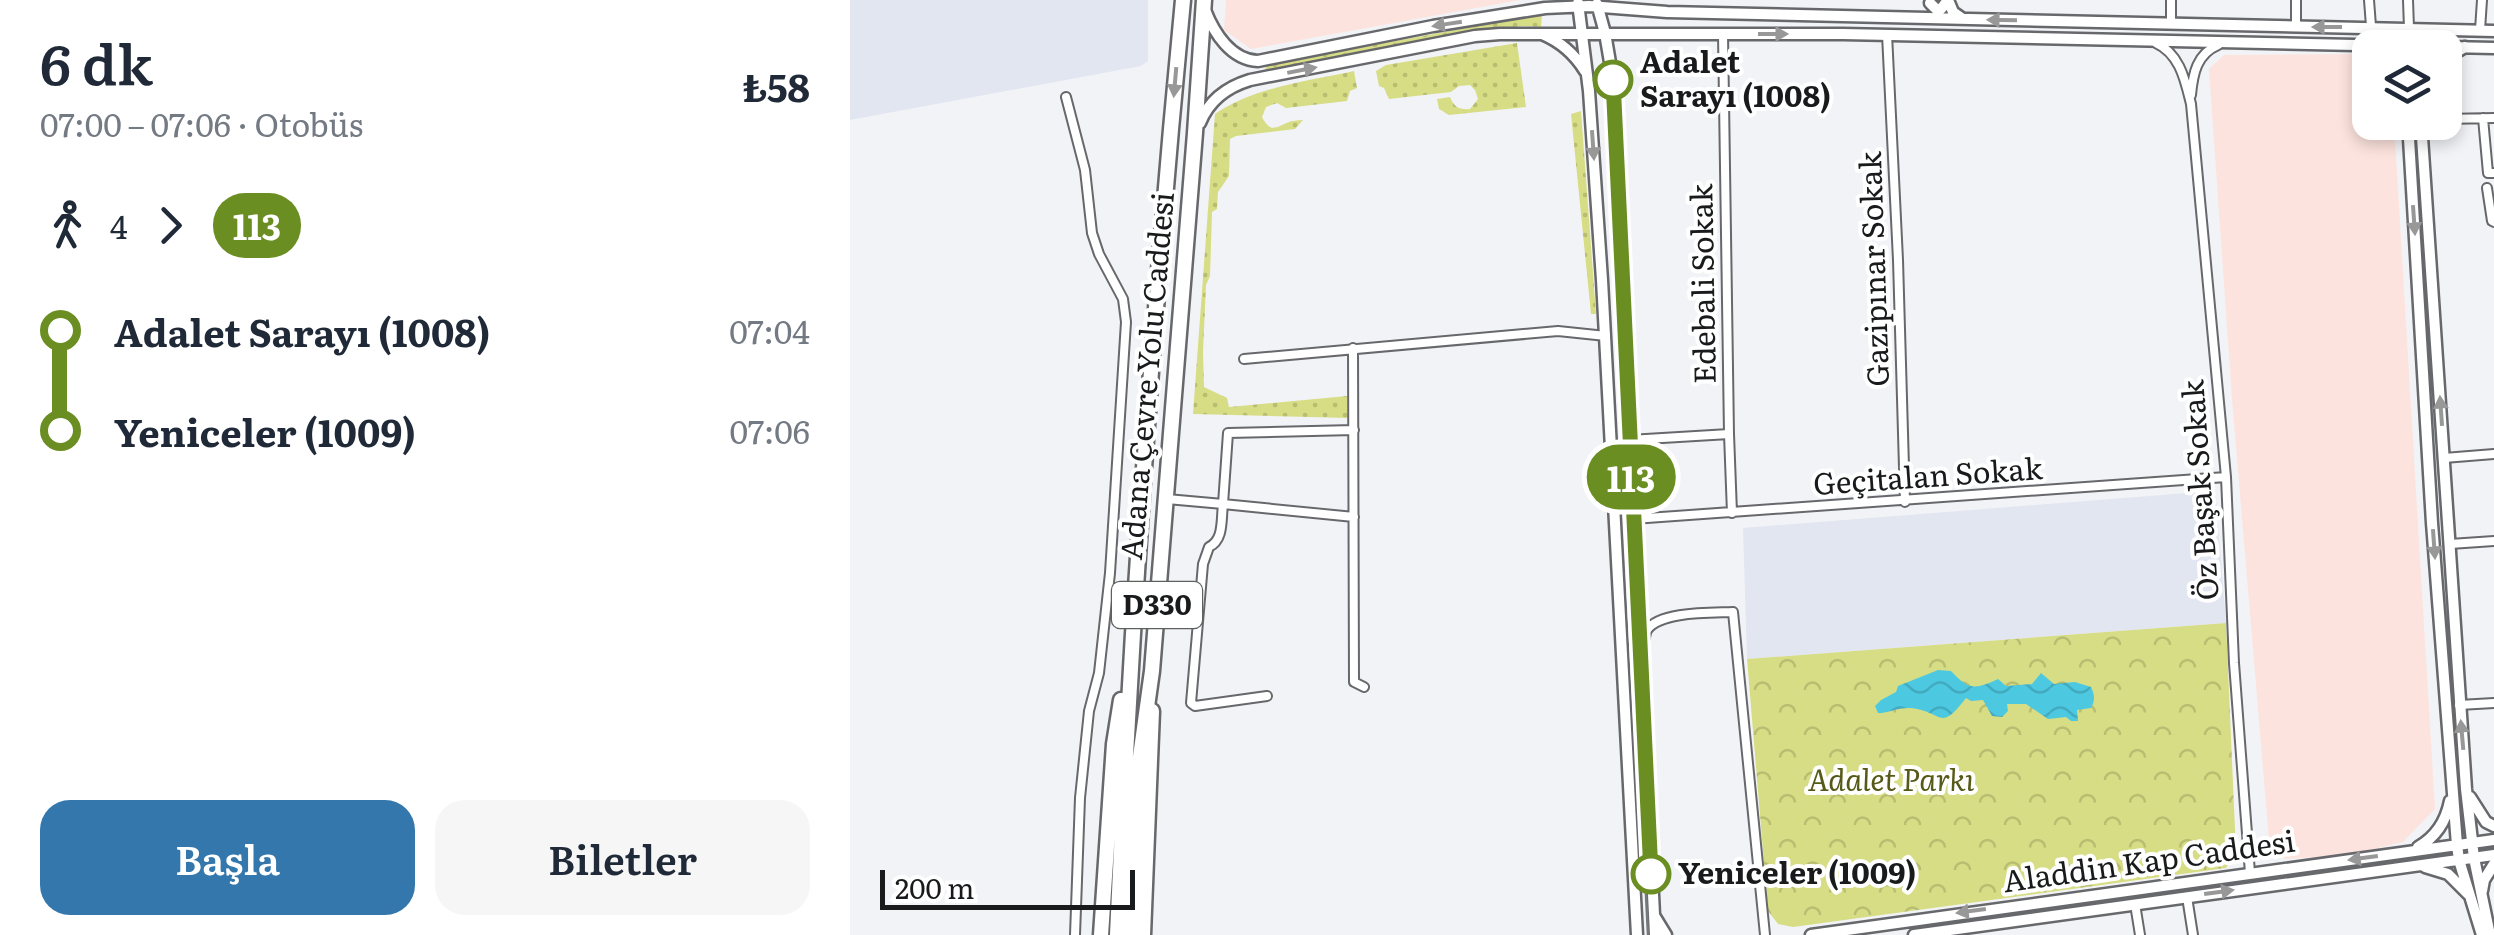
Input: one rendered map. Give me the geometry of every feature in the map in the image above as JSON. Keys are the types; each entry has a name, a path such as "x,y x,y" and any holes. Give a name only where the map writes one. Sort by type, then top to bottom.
{"highway":[{"name":"Adana Çevre Yolu Caddesi","path":"1117,935 1158,273 1183,0"},
{"name":"Adana Çevre Yolu Caddesi","path":"1129,935 1138,771 1152,671 1204,2"},
{"path":"1101,935 1116,733 1131,661"},
{"path":"1143,935 1152,762 1152,671"}],"street":[{"path":"1540,9 1555,0"},
{"path":"1948,0 1954,12 1964,19"},
{"path":"1930,1 1938,10 1948,0"},
{"path":"2171,0 2171,23"},
{"path":"2296,0 2296,27"},
{"path":"2369,0 2370,26"},
{"path":"2408,0 2409,28"},
{"path":"2480,30 2482,0"},
{"path":"1914,18 1930,1"},
{"path":"1204,2 1220,39 1242,57 1258,61 1395,33 1598,2 1610,8 1638,10 1667,6 1914,18 2494,31"},
{"path":"1598,2 1613,80 1655,935"},
{"path":"1578,3 1588,74 1606,336 1637,935"},
{"path":"1636,34 1626,20 1638,10"},
{"path":"1196,133 1203,114 1218,97 1236,86 1475,36 1582,32 1606,38 1636,34 1887,34 2352,45"},
{"path":"1536,33 1554,39 1573,53 1588,74"},
{"path":"1611,65 1618,46 1636,34"},
{"name":"Edebali Sokak","path":"1723,34 1732,513"},
{"name":"Gazipınar Sokak","path":"1887,34 1905,502"},
{"path":"2148,39 2167,48 2178,63 2190,104"},
{"path":"2190,104 2198,60 2212,46 2236,41"},
{"path":"2462,49 2494,48"},
{"path":"1258,61 1253,71 1260,78"},
{"path":"1589,91 1593,77 1600,73 1611,74 1613,80"},
{"path":"1066,97 1085,170 1092,233 1123,299 1126,322 1110,573 1080,798 1075,935"},
{"name":"Öz Başak Sokak","path":"2190,104 2226,477 2234,663 2250,874"},
{"path":"2483,118 2488,173 2494,173"},
{"path":"2462,119 2494,118"},
{"path":"2409,140 2432,523 2459,860 2490,935"},
{"path":"2423,140 2459,705 2482,935"},
{"path":"2488,188 2494,222"},
{"path":"1244,359 1558,331 1606,336"},
{"path":"1353,348 1354,682 1364,687"},
{"path":"1267,696 1194,706 1191,703 1204,564 1208,547 1219,538 1228,434 1354,430"},
{"path":"1629,440 1729,434"},
{"path":"2444,458 2494,454"},
{"name":"Geçitalan Sokak","path":"1633,519 2226,477"},
{"path":"1166,499 1354,518"},
{"path":"2450,544 2494,542"},
{"path":"1640,657 1647,630 1656,622 1671,616 1733,612 1765,935"},
{"path":"2459,705 2494,703"},
{"path":"2466,789 2486,822 2494,826"},
{"path":"2412,851 2440,828 2453,791"},
{"name":"Aladdin Kap Caddesi","path":"1811,935 2494,840"},
{"name":"Aladdin Kap Caddesi","path":"1914,935 2494,855"},
{"path":"2477,898 2494,864"},
{"path":"2414,866 2448,874 2477,898"},
{"path":"2188,896 2193,935"},
{"path":"2134,904 2140,935"},
{"path":"1653,912 1666,935"}],"shaded area":[{"path":"850,0 1148,0 1148,61 1141,66 850,120"},
{"path":"1226,0 1520,0 1251,49 1224,30"},
{"path":"2352,54 2352,140 2395,140 2435,809 2403,842 2349,855 2286,859 2270,852 2209,69 2224,55"},
{"path":"2213,491 2226,623 1747,659 1743,528"}],"green space":[{"path":"1542,14 1541,27 1492,29 1266,71 1265,65"},
{"path":"1517,43 1526,107 1449,115 1439,109 1437,99 1450,97 1457,107 1470,109 1478,99 1470,85 1451,92 1389,99 1379,86 1376,71 1386,65"},
{"path":"1354,71 1357,88 1350,91 1347,101 1286,108 1277,103 1266,107 1262,117 1265,122 1274,128 1303,120 1295,129 1230,139 1229,176 1218,192 1217,209 1212,212 1203,352 1204,387 1227,398 1229,407 1347,396 1348,418 1193,414 1215,114 1264,91"},
{"path":"1581,111 1596,314 1591,314 1571,114"},
{"name":"Adalet Parkı","path":"2226,623 2236,852 2226,868 1793,927 1778,924 1768,911 1747,659"}],"water":[{"path":"1938,670 1951,671 1972,686 1998,679 2006,686 2032,684 2041,673 2054,684 2075,682 2091,687 2094,700 2091,708 2077,710 2078,721 2066,717 2048,719 2026,704 2007,704 2008,711 2002,717 1992,716 1983,700 1966,698 1945,718 1911,708 1878,713 1875,706 1896,692 1898,686"}],"tram line":[{"path":"1606,94 1648,935"}],"bus line":[{"name":"113","path":"1613,80 1651,874"}],"place":[{"name":"Adalet Sarayı (1008)","path":"1613,80"},
{"name":"Yeniceler (1009)","path":"1651,874"}]}
